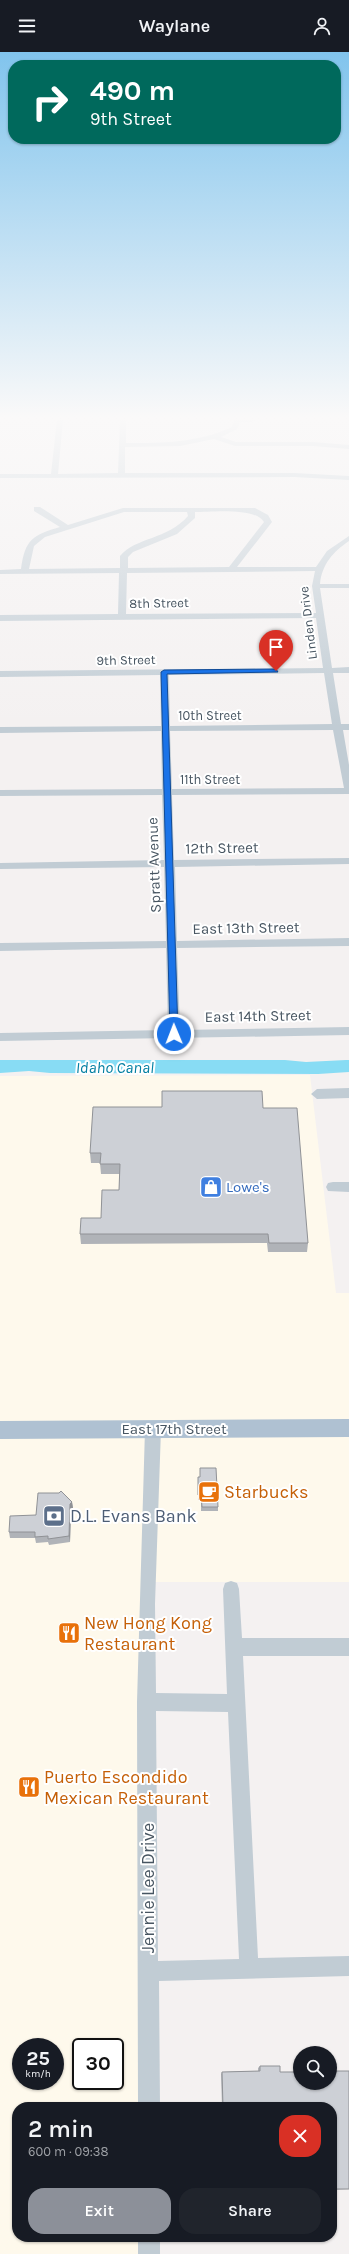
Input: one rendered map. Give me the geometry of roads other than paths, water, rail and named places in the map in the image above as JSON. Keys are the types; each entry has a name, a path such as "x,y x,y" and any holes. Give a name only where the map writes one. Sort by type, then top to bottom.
{"main road":[{"name":"East 17th Street","path":"0,1430 349,1428"}],"street":[{"path":"59,523 66,527"},
{"path":"26,572 29,546 32,540 42,535 80,523"},
{"path":"122,616 125,554 173,534 187,523"},
{"path":"232,570 266,523"},
{"name":"Linden Drive","path":"349,538 329,554 317,569 316,586 327,670 349,791"},
{"path":"0,572 317,569"},
{"path":"316,586 349,586"},
{"name":"8th Street","path":"0,618 319,615"},
{"name":"9th Street","path":"0,674 349,670"},
{"name":"Spratt Avenue","path":"164,672 174,1034"},
{"name":"10th Street","path":"0,730 349,727"},
{"name":"11th Street","path":"0,793 349,791"},
{"name":"12th Street","path":"0,866 349,861"},
{"name":"East 13th Street","path":"0,947 349,942"},
{"name":"East 14th Street","path":"0,1037 349,1031"},
{"path":"317,1094 349,1093"},
{"path":"333,1187 349,1187"},
{"name":"Jennie Lee Drive","path":"149,2102 146,1702 147,1604 153,1429"},
{"path":"230,1589 249,1969"},
{"path":"233,1646 349,1647"},
{"path":"146,1702 236,1702"},
{"path":"148,1971 349,1966"},
{"path":"149,2242 149,2254"}],"water":[{"name":"Idaho Canal","path":"0,1060 285,1060 306,1062 349,1060 349,1072 318,1074 50,1073 29,1071 0,1073"}],"place":[{"name":"Lowe's","path":"211,1187"},
{"name":"Starbucks","path":"209,1492"},
{"name":"D.L. Evans Bank","path":"54,1516"},
{"name":"New Hong Kong Restaurant","path":"69,1633"},
{"name":"Puerto Escondido Mexican Restaurant","path":"29,1787"}]}
